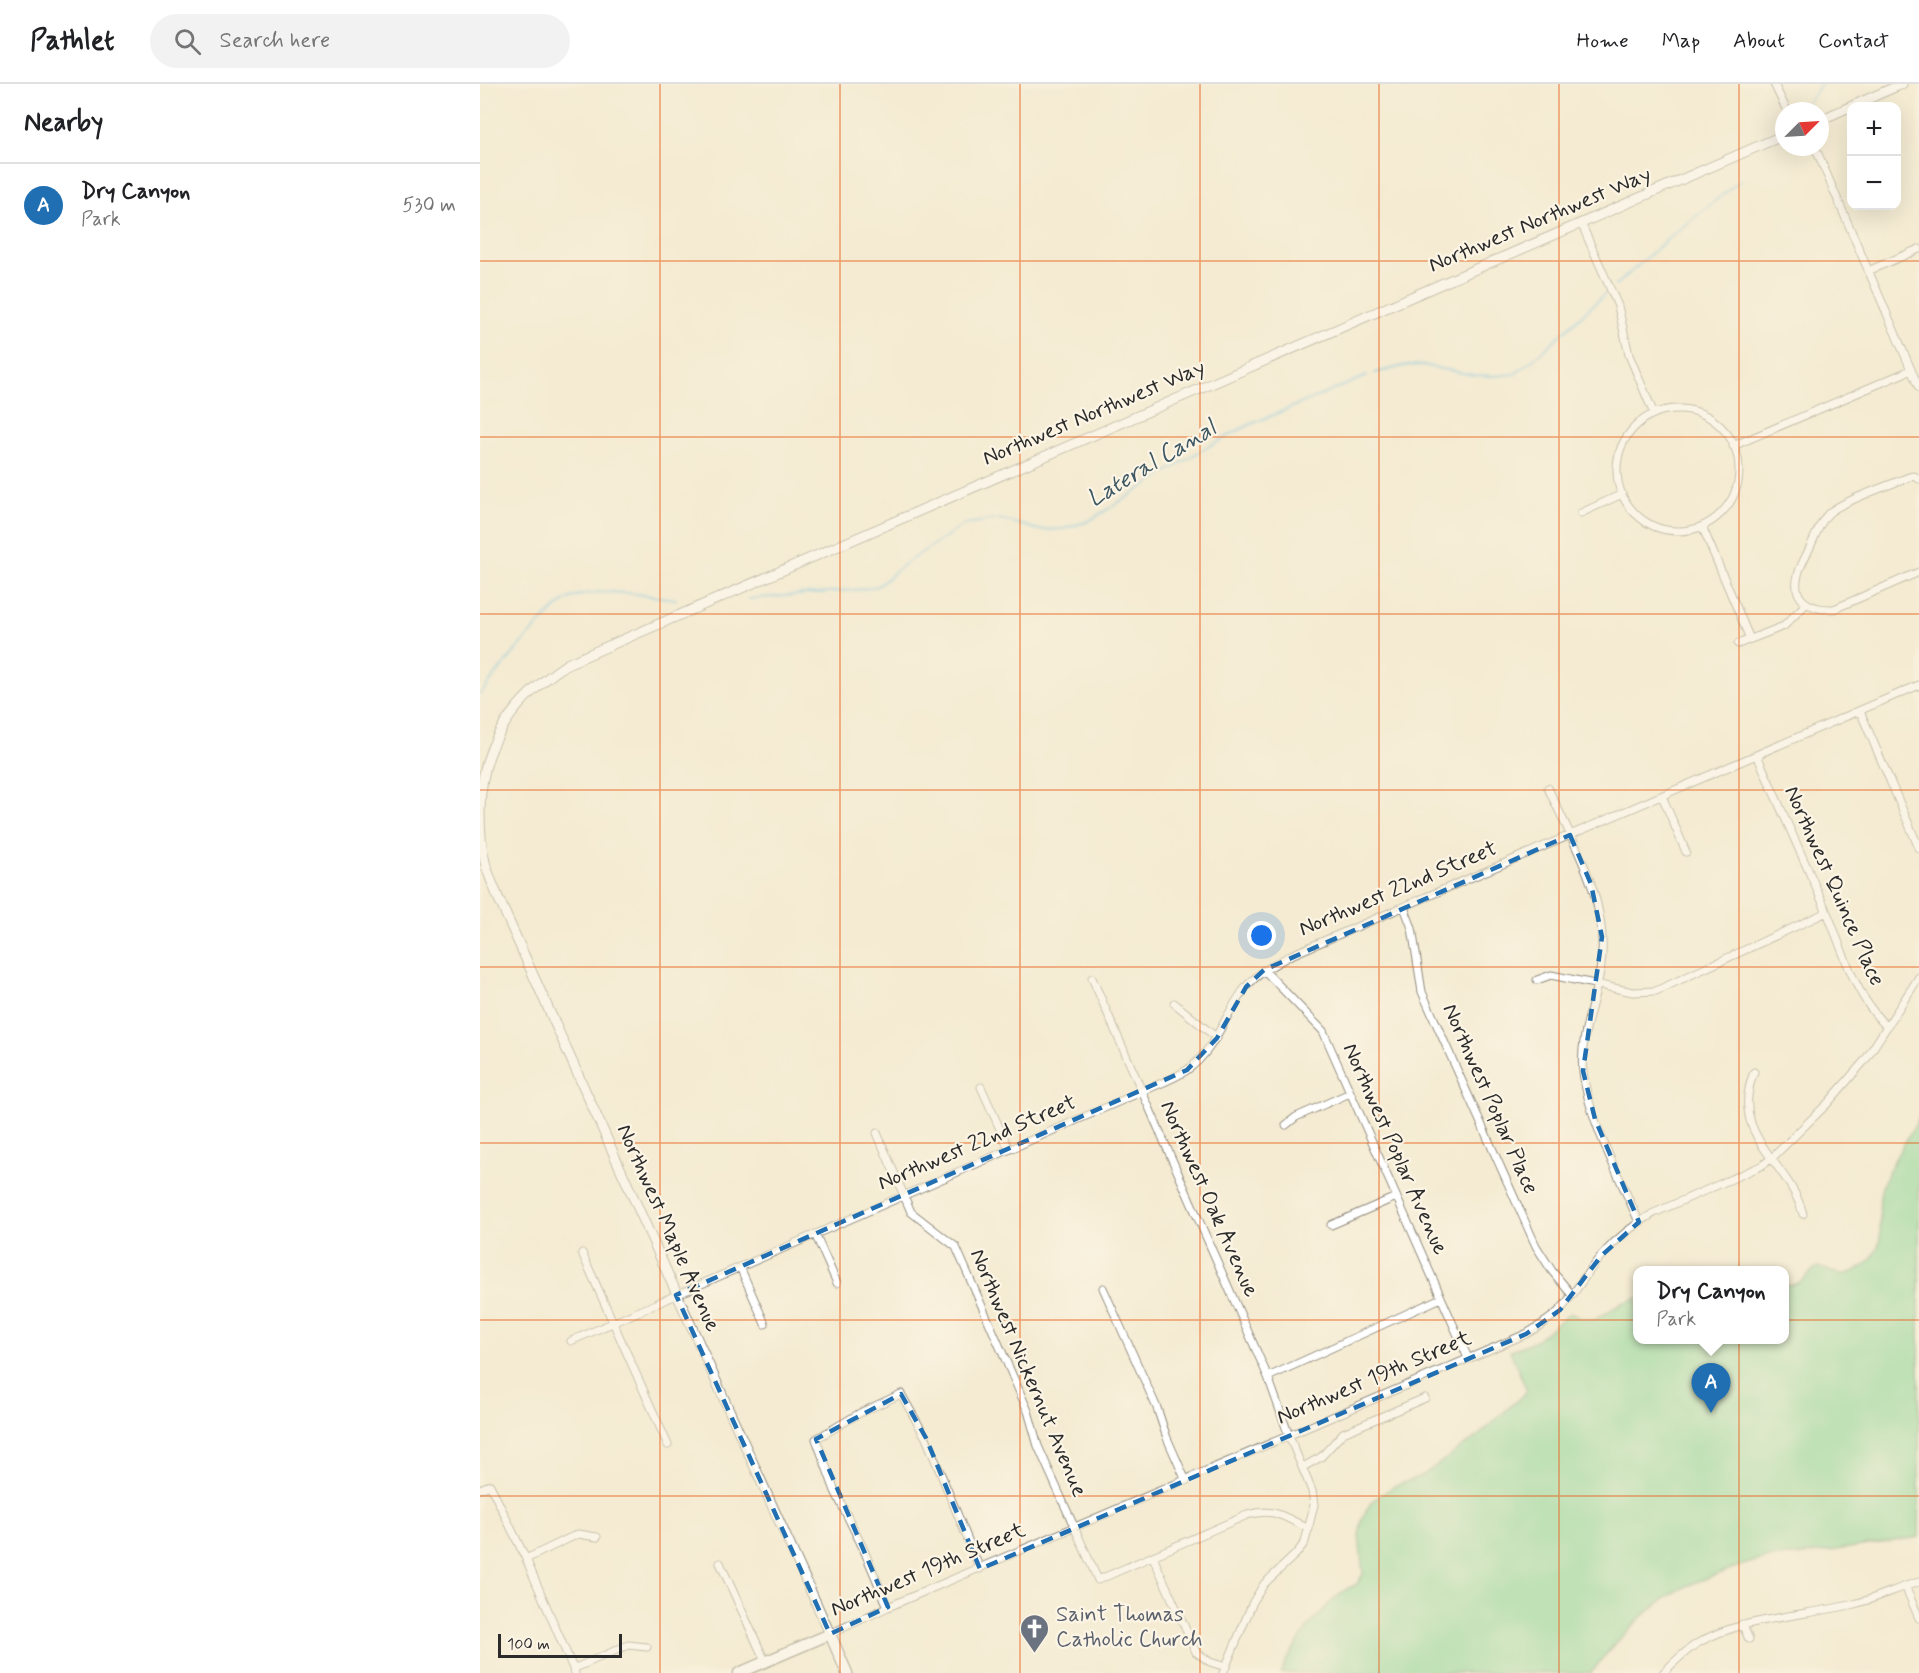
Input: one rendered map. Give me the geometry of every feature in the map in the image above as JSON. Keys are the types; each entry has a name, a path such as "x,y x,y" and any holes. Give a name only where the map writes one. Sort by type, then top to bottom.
{"main road":[{"name":"Northwest 19th Street","path":"739,1673 830,1634"},
{"name":"Northwest Maple Avenue","path":"830,1634 847,1673"}],"street":[{"path":"1774,84 1782,102"},
{"path":"1829,116 1902,84"},
{"name":"Northwest Northwest Way","path":"480,792 486,763 494,742 508,718 523,699 567,664 1775,139"},
{"path":"1819,156 1919,388"},
{"path":"1581,224 1606,284 1618,306 1629,355 1654,414"},
{"path":"1868,271 1919,249"},
{"path":"1733,446 1911,370"},
{"path":"1670,410 1691,411 1710,419 1726,433 1733,446 1738,470 1736,489 1727,506 1714,519 1702,526 1680,531 1661,529 1644,521 1629,507 1619,488 1617,467 1621,446 1633,429 1654,414 1670,410"},
{"path":"1919,479 1914,476 1909,477 1828,513 1798,573 1796,583 1806,604 1820,610 1834,609 1919,572"},
{"path":"1581,513 1622,494"},
{"path":"1702,526 1750,639"},
{"path":"1738,644 1784,626 1806,604"},
{"name":"Northwest 22nd Street","path":"570,1341 1187,1070 1217,1038 1246,987 1264,970 1291,955 1919,685"},
{"path":"1860,711 1919,848"},
{"name":"Northwest Quince Place","path":"1757,755 1862,995 1872,1013 1886,1026"},
{"path":"1548,788 1591,884 1599,912 1602,964 1588,1019 1583,1071 1595,1119 1639,1222"},
{"name":"Northwest Maple Avenue","path":"480,792 480,828 485,861 498,897 675,1295 830,1634"},
{"path":"1662,796 1686,852"},
{"name":"Northwest Poplar Place","path":"1404,907 1412,928 1422,992 1536,1246 1552,1271 1572,1295"},
{"path":"1537,980 1551,975 1633,993 1656,991 1827,912"},
{"name":"Northwest Poplar Avenue","path":"1264,970 1323,1031 1468,1358"},
{"name":"Northwest 19th Street","path":"830,1634 888,1607 1526,1334 1545,1323 1560,1310 1601,1256 1619,1237 1639,1222 1654,1213 1761,1166 1771,1159 1848,1081 1866,1059 1919,977"},
{"name":"Northwest Oak Avenue","path":"1092,978 1268,1377 1312,1491 1314,1505 1309,1529"},
{"path":"1174,1003 1217,1038"},
{"path":"1754,1072 1749,1084 1749,1121 1755,1135 1771,1159 1789,1180 1799,1198 1803,1214"},
{"path":"981,1087 1009,1149"},
{"path":"1286,1125 1296,1117 1350,1092"},
{"name":"Northwest Nickernut Avenue","path":"877,1133 911,1212 956,1247 1028,1411 1038,1446 1098,1580 1153,1557"},
{"path":"1331,1226 1396,1197"},
{"path":"815,1234 837,1283"},
{"path":"582,1253 668,1445"},
{"path":"740,1268 765,1324"},
{"path":"1103,1288 1157,1408 1186,1481"},
{"path":"1268,1377 1441,1298"},
{"path":"888,1607 835,1491 816,1439 860,1413 901,1394 926,1438 980,1569"},
{"path":"1303,1467 1321,1457 1343,1433 1425,1398"},
{"path":"480,1489 490,1485 526,1559 574,1671 628,1645 647,1647"},
{"path":"1263,1511 1276,1513 1309,1529 1305,1542 1297,1553 1264,1584 1253,1602 1224,1670 1196,1652 1153,1557 1247,1515 1263,1511"},
{"path":"526,1559 578,1534 597,1537"},
{"path":"720,1563 765,1661"},
{"path":"1663,1673 1680,1656 1698,1643 1742,1624 1856,1604 1919,1582"},
{"path":"1905,1586 1919,1618"},
{"path":"1742,1624 1749,1639"}],"highlighted area":[{"path":"1570,835 1591,884 1602,937 1583,1071 1595,1119 1639,1222 1601,1256 1560,1310 1526,1334 980,1569 926,1438 901,1394 816,1439 888,1607 830,1634 676,1295 1187,1070 1217,1038 1246,987 1264,970"}],"green space":[{"path":"1919,1118 1919,1537 1762,1560 1693,1583 1670,1595 1645,1614 1610,1649 1591,1673 1281,1673 1285,1662 1310,1624 1345,1590 1357,1584 1363,1574 1359,1536 1362,1519 1371,1502 1394,1486 1420,1477 1479,1435 1527,1391 1510,1351 1536,1340 1570,1313 1594,1320 1622,1303 1633,1299 1633,1344 1789,1344 1789,1285 1798,1282 1818,1267 1837,1273 1850,1273 1863,1267 1873,1256 1880,1238 1879,1208 1882,1187 1893,1162"}],"waterway":[{"path":"1808,102 1821,84"},
{"name":"Lateral Canal","path":"1615,286 1670,237 1741,180"},
{"name":"Lateral Canal","path":"1375,373 1408,365 1427,366 1473,375 1515,374 1606,293"},
{"name":"Lateral Canal","path":"749,599 878,586 903,565 965,524 1000,519 1039,530 1063,529 1089,521 1205,448 1249,425 1367,376"},
{"name":"Lateral Canal","path":"480,694 549,614 571,598 583,594 609,592 676,599"}],"place":[{"name":"Dry Canyon","path":"1711,1413"},
{"name":"Saint Thomas Catholic Church","path":"1035,1654"}]}
